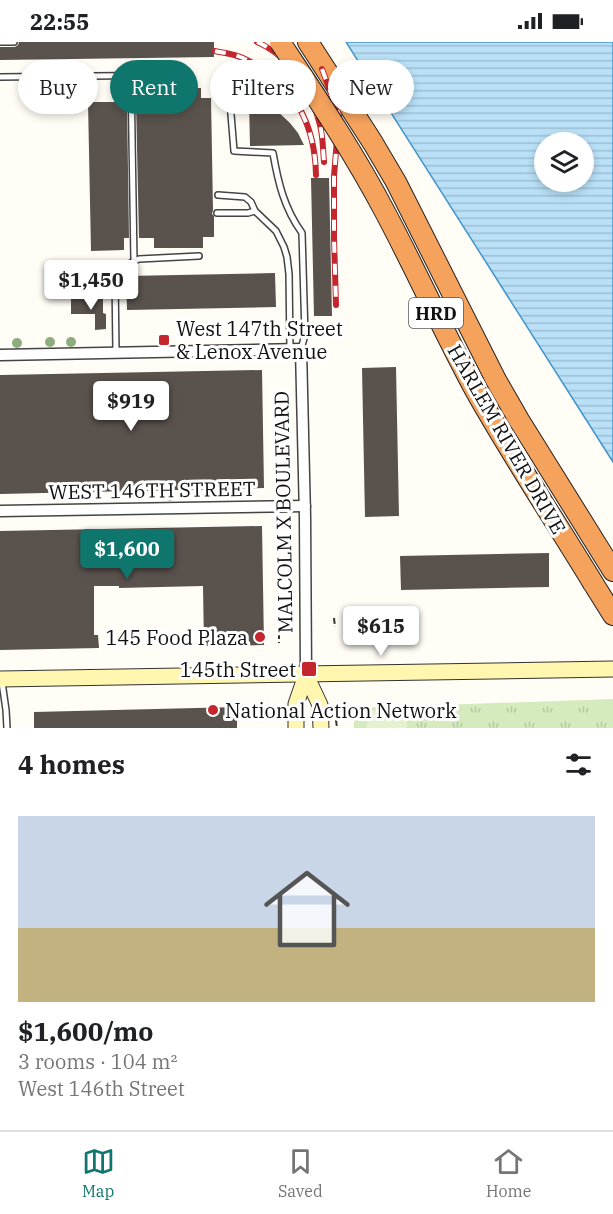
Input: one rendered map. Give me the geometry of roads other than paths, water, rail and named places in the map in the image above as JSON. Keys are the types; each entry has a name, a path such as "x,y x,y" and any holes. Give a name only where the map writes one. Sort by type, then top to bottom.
{"highway":[{"name":"HARLEM RIVER DRIVE","path":"280,42 364,173 476,390 613,615"},
{"name":"HARLEM RIVER DRIVE","path":"308,42 373,143 416,220 496,380 519,420 613,571"}],"main road":[{"path":"1,679 613,669"},
{"name":"MALCOLM X BOULEVARD","path":"296,728 296,705 306,675"},
{"name":"MALCOLM X BOULEVARD","path":"306,675 320,705 321,728"}],"street":[{"path":"0,355 296,349"},
{"name":"MALCOLM X BOULEVARD","path":"296,349 305,506 306,675"},
{"name":"WEST 146TH STREET","path":"0,511 305,506"}],"lane":[{"path":"0,42 14,42"},
{"path":"0,77 110,76"},
{"path":"131,114 134,261"},
{"path":"232,114 234,152 273,153 278,185 292,220 302,233 305,335 296,349"},
{"path":"218,195 245,197 251,202 255,211 276,231 287,257 296,349"},
{"path":"217,213 255,211"},
{"path":"116,353 115,276 120,268 140,259 198,256"},
{"path":"1,679 7,728"}],"water":[{"path":"346,42 613,42 613,462 392,114 414,114 414,60 357,60"}],"railway":[{"path":"257,42 280,56 298,76 305,88 320,125 324,162"},
{"path":"215,51 240,57 260,67 287,91 298,105 311,138 316,175"},
{"path":"322,69 339,115 334,176 336,305"}],"place":[{"name":"West 147th Street & Lenox Avenue","path":"164,340"},
{"name":"145 Food Plaza","path":"260,637"},
{"name":"145th Street","path":"309,669"},
{"name":"National Action Network","path":"213,710"}]}
